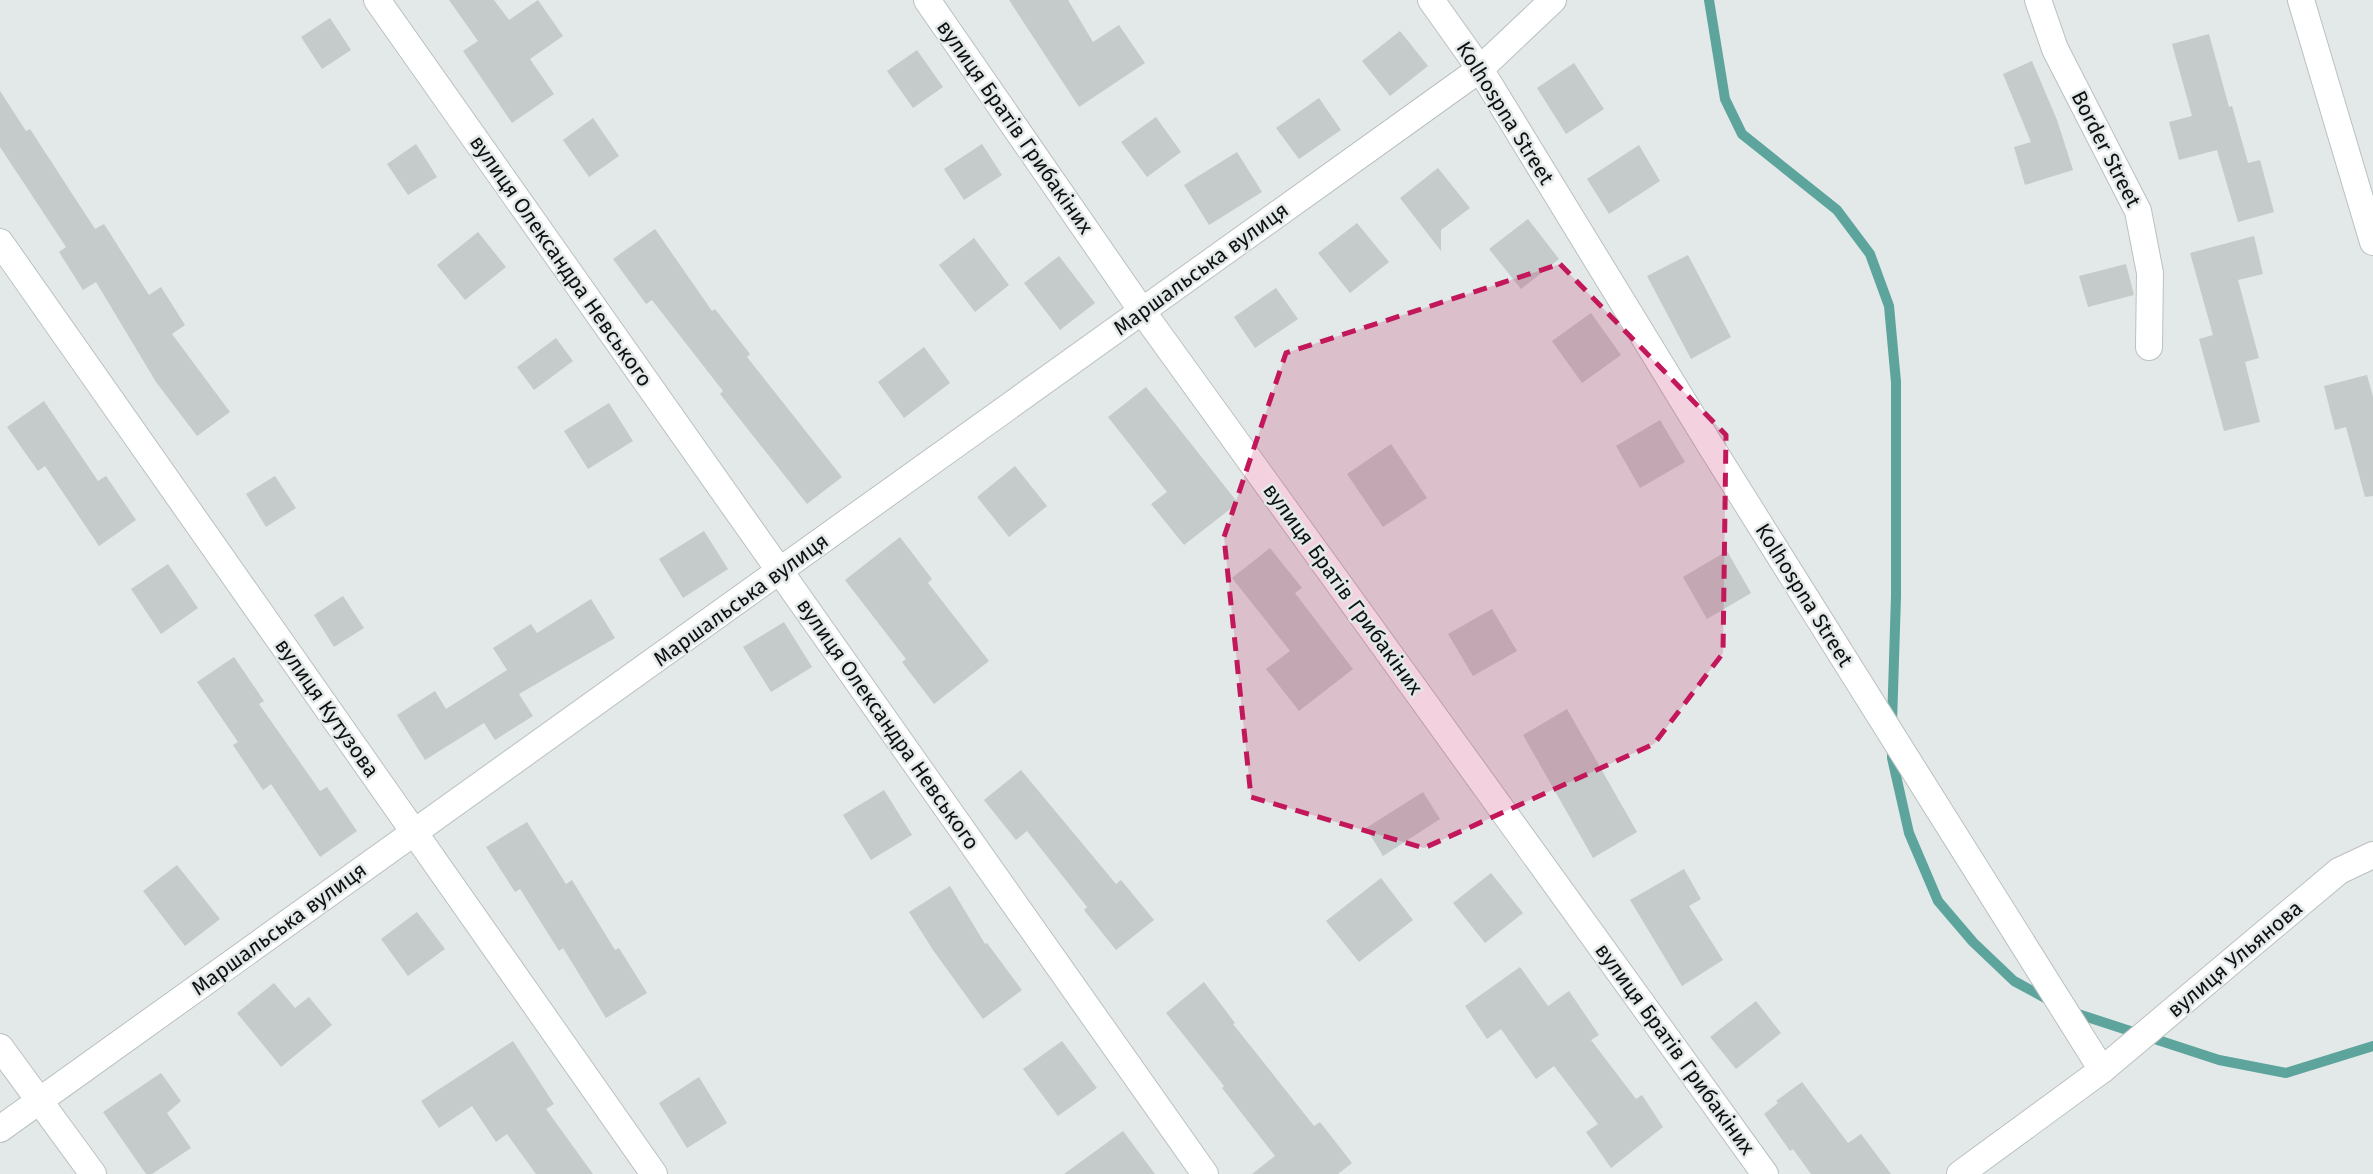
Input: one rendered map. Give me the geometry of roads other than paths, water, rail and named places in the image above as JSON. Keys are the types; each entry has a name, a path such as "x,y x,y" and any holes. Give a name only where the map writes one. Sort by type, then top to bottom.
{"street":[{"name":"вулиця Олександра Невського","path":"377,0 1205,1174"},
{"name":"вулиця Братів Грибакіних","path":"927,0 1142,312 1765,1174"},
{"name":"Kolhospna Street","path":"1431,0 1480,69 1710,445 2102,1070"},
{"name":"Маршальська вулиця","path":"0,1129 1480,69 1553,0"},
{"name":"Border Street","path":"2038,0 2055,50 2138,211 2150,273 2149,346"},
{"path":"2301,0 2373,242"},
{"name":"вулиця Кутузова","path":"0,242 654,1174"},
{"name":"вулиця Ульянова","path":"2102,1070 2339,871 2373,855"},
{"path":"0,1047 93,1174"},
{"path":"1960,1174 2102,1070"}],"waterway":[{"path":"1709,0 1725,99 1742,134 1837,210 1870,254 1889,306 1896,382 1896,596 1892,723"},
{"path":"1892,749 1909,833 1938,901 1973,942 2014,981 2049,1000"},
{"path":"2075,1013 2219,1060 2286,1073 2373,1046"}]}
